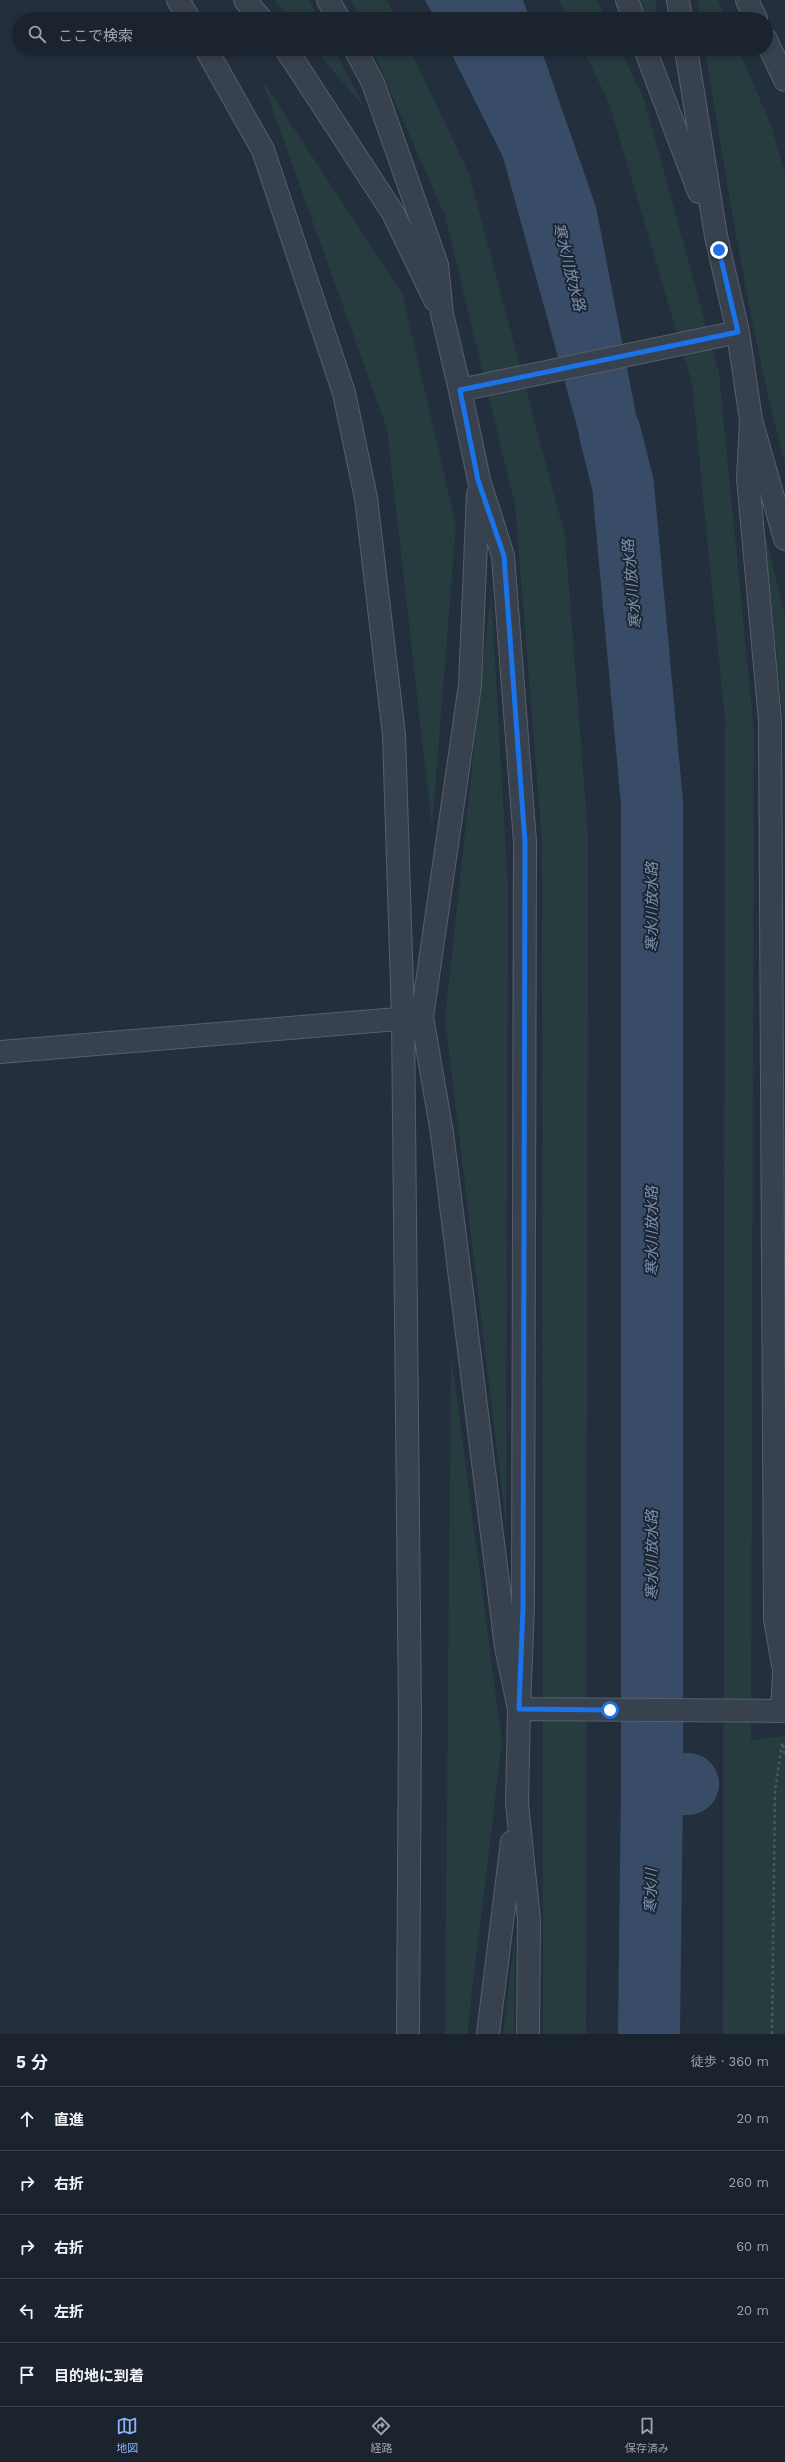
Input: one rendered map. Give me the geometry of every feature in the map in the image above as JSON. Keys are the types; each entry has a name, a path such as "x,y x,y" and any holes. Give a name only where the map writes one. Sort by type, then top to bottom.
{"street":[{"path":"178,0 185,12"},
{"path":"245,0 255,12"},
{"path":"328,0 335,12"},
{"path":"627,0 631,12"},
{"path":"678,0 680,12"},
{"path":"747,0 753,12"},
{"path":"773,55 785,80"},
{"path":"210,56 263,150 344,393 364,491 394,736 412,1017 408,2034"},
{"path":"291,56 393,212 442,314 467,389 478,480 470,685 412,1017 442,1133 506,1647 526,1710"},
{"path":"359,56 373,83 437,265 442,314"},
{"path":"648,56 716,236"},
{"path":"687,56 730,334 785,539"},
{"path":"467,389 730,334"},
{"path":"526,1710 777,1710 784,1660 775,1619 770,721 748,479 752,420"},
{"path":"478,480 504,556 525,842 523,1607 526,1710 517,1803 488,2034"},
{"path":"0,1052 412,1017"},
{"path":"517,1803 529,1920 528,2034"}],"path":[{"path":"772,2034 775,1792 782,1743"}],"green space":[{"path":"274,0 309,0 315,12 284,12"},
{"path":"351,0 387,0 393,12 356,12"},
{"path":"559,0 597,0 603,12 565,12"},
{"path":"640,0 655,0 658,12 645,12"},
{"path":"697,0 718,0 723,12 699,12"},
{"path":"321,56 338,56 366,110"},
{"path":"375,56 413,56 469,174 565,536 588,835 586,2034 543,2034 542,841 515,505 445,216"},
{"path":"586,56 623,56 644,99 719,373 754,731 751,1740 785,1736 785,2034 723,2034 725,721 692,383 609,103"},
{"path":"706,56 742,56 771,126 785,173 785,464 772,413 750,310"},
{"path":"262,80 402,293 456,525 432,828 387,429"},
{"path":"764,529 785,616 785,917 784,727"},
{"path":"491,590 508,889 506,1524 445,1019"},
{"path":"451,1353 502,1742 467,2034 445,2034"},
{"path":"515,1935 514,2034 503,2034"}],"water":[{"path":"425,0 523,0 527,12 431,12"},
{"path":"452,56 543,56 596,207 655,513 603,521 503,157"}],"waterway":[{"name":"寒水川放水路","path":"610,433 623,485 652,803 652,1785"},
{"name":"寒水川","path":"649,2034 652,1785 688,1784"}],"route":[{"path":"610,1710 519,1709 523,1607 525,842 504,556 478,480 460,390 738,332 719,250"}]}
